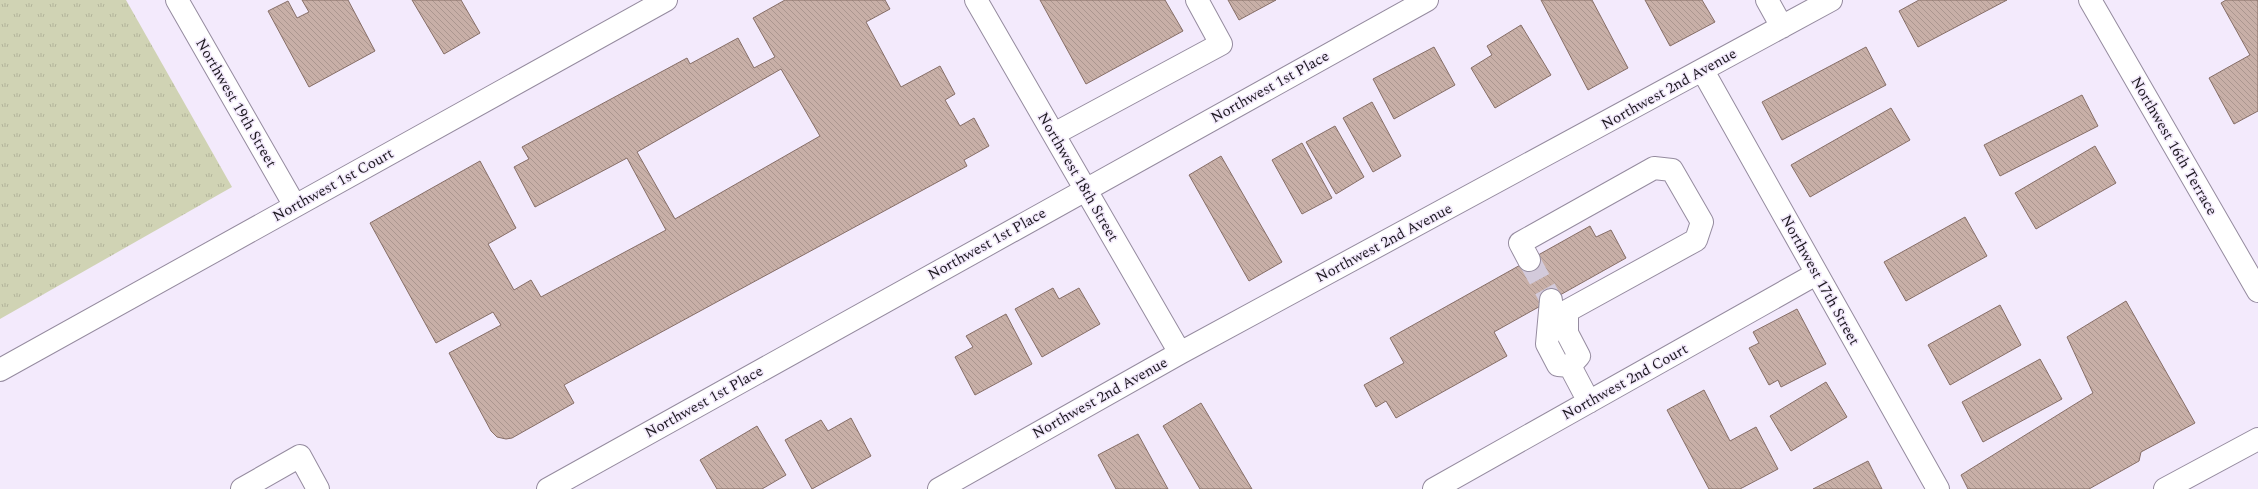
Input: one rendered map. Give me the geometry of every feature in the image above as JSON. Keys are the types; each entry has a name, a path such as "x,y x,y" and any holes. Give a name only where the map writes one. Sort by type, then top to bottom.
{"street":[{"name":"Northwest 1st Court","path":"0,370 666,0"},
{"path":"1054,134 1221,44 1197,0"},
{"name":"Northwest 1st Place","path":"548,489 1427,0"},
{"path":"1767,0 1782,27"},
{"name":"Northwest 2nd Avenue","path":"939,489 1180,353 1703,71 1831,0"},
{"name":"Northwest 16th Terrace","path":"2090,0 2258,291"},
{"name":"Northwest 19th Street","path":"183,2 295,206"},
{"name":"Northwest 18th Street","path":"980,2 1085,189 1180,353"},
{"name":"Northwest 17th Street","path":"1703,71 1938,489"},
{"path":"1530,260 1520,242 1654,168 1672,170 1702,222 1696,240 1559,305 1567,333 1578,356 1570,366 1589,402"},
{"name":"Northwest 2nd Court","path":"1434,489 1816,274"},
{"path":"2165,489 2258,439"},
{"path":"242,489 300,456 318,489"}],"green space":[{"path":"0,0 126,0 232,187 0,319"}],"building":[{"path":"302,0 348,0 375,51 309,87 268,11 288,1 297,18 309,12"},
{"path":"412,0 461,0 480,33 444,54"},
{"path":"785,0 885,0 890,9 866,22 901,87 940,66 955,94 945,100 960,126 974,118 989,146 964,160 967,166 564,385 574,403 512,438 506,439 497,437 491,431 449,353 501,325 493,312 436,343 370,223 480,161 516,228 488,244 514,290 531,280 541,297 666,230 627,158 535,207 514,167 529,159 522,147 687,58 690,64 738,38 754,68 775,57 753,18","holes":["781,69 820,136 675,219 637,152"]},
{"path":"1040,0 1165,0 1183,31 1086,84"},
{"path":"1228,0 1276,0 1239,20"},
{"path":"1541,0 1592,0 1628,68 1588,90"},
{"path":"1645,0 1702,0 1715,22 1670,46"},
{"path":"1919,0 2007,0 1918,47 1899,11"},
{"path":"2226,0 2258,0 2258,111 2234,124 2209,78 2250,55 2221,3"},
{"path":"1521,25 1551,75 1495,108 1471,68 1492,55 1487,46"},
{"path":"1434,47 1455,85 1394,119 1373,79"},
{"path":"1866,47 1886,85 1782,140 1762,102"},
{"path":"2082,95 2098,126 2000,176 1984,145"},
{"path":"1372,102 1401,156 1373,172 1343,118"},
{"path":"1891,108 1910,140 1810,197 1791,165"},
{"path":"1335,126 1364,177 1336,194 1306,142"},
{"path":"1302,143 1332,198 1302,214 1272,160"},
{"path":"2095,146 2116,183 2036,229 2015,193"},
{"path":"1221,156 1282,262 1249,281 1189,175"},
{"path":"1965,217 1987,256 1906,301 1884,262"},
{"path":"1590,226 1596,237 1611,230 1626,258 1494,332 1507,356 1396,418 1386,401 1376,407 1364,385 1404,363 1390,338"},
{"path":"1053,288 1059,299 1079,288 1100,324 1042,357 1015,309"},
{"path":"2126,301 2195,423 2141,452 2139,461 2089,489 1968,489 1961,475 2093,393 2067,337"},
{"path":"2000,305 2021,345 1950,385 1928,345"},
{"path":"1797,309 1826,364 1781,387 1778,380 1769,385 1749,348 1759,343 1753,332"},
{"path":"1006,314 1032,364 975,395 955,357 973,347 966,336"},
{"path":"2040,359 2062,399 1983,442 1962,402"},
{"path":"1826,382 1847,417 1791,451 1770,416"},
{"path":"1704,390 1730,441 1756,427 1778,469 1740,489 1709,489 1667,410"},
{"path":"1201,403 1252,489 1200,489 1163,426"},
{"path":"851,418 871,456 812,489 785,440 821,420 828,431"},
{"path":"757,426 786,475 762,489 717,489 700,460"},
{"path":"1138,434 1168,489 1116,489 1098,455"},
{"path":"1868,461 1882,489 1813,489"}],"tunnel":[{"path":"1529,260 1551,300"}]}
